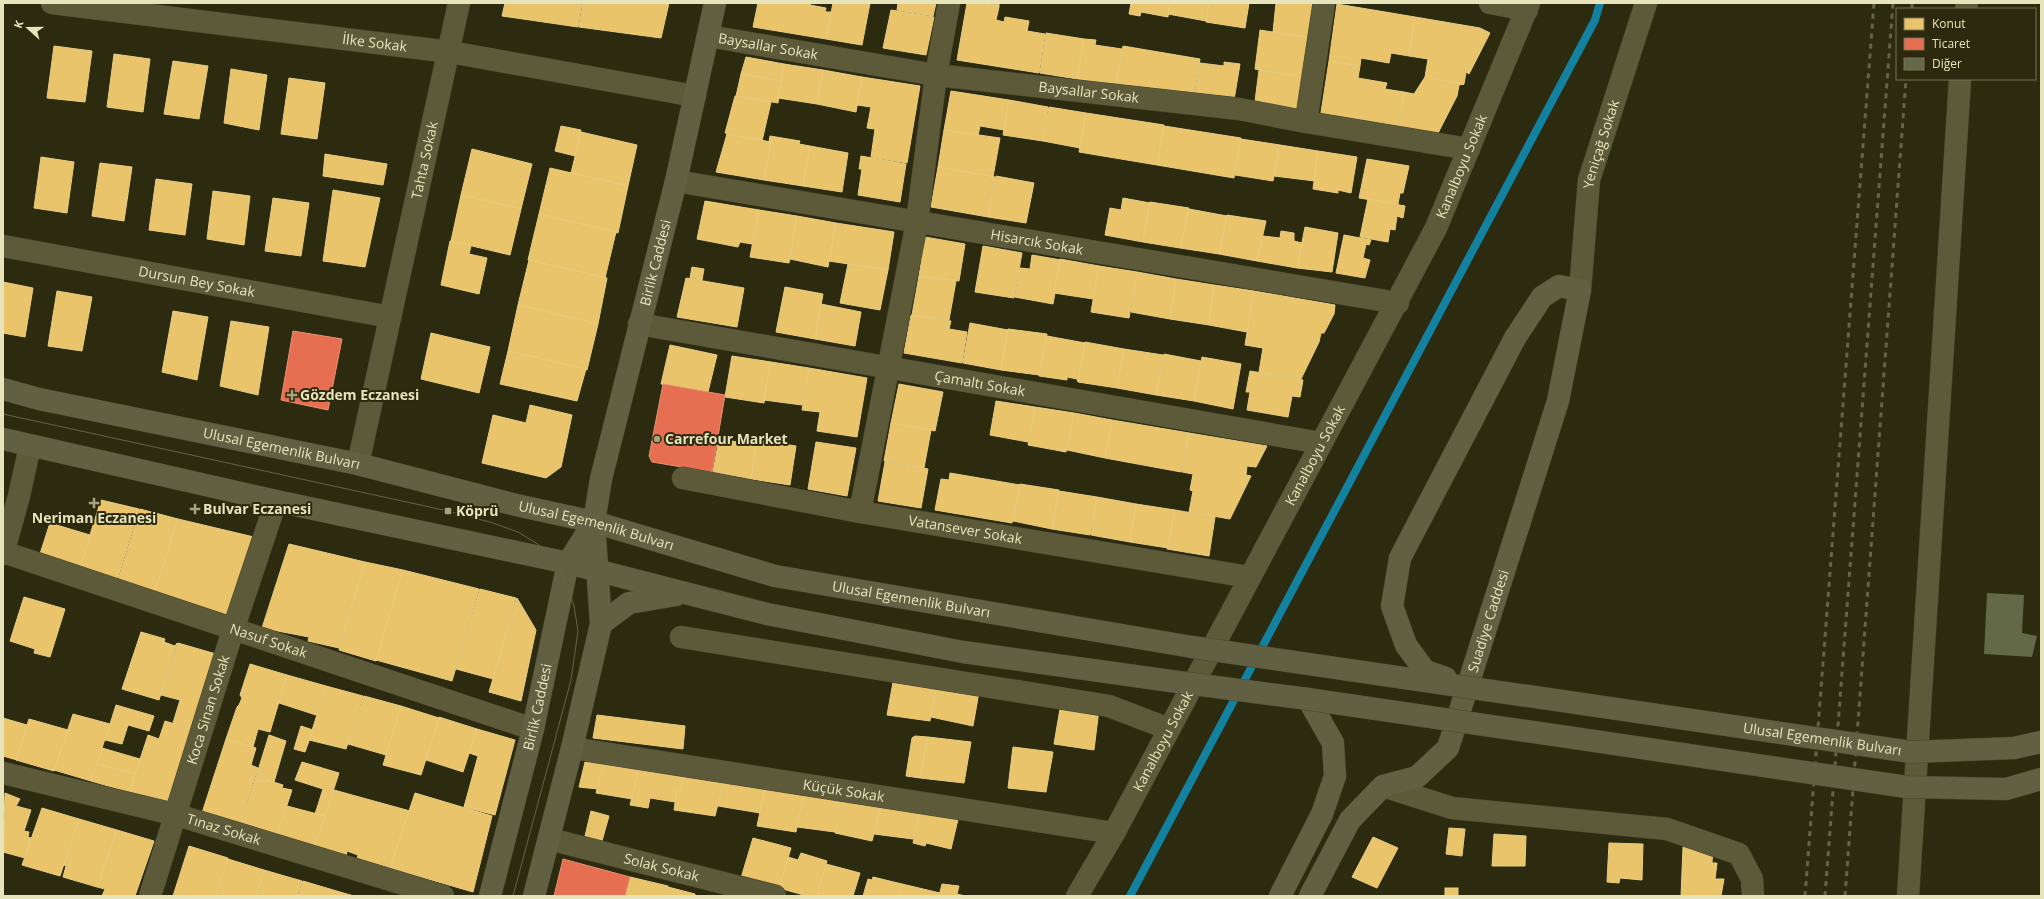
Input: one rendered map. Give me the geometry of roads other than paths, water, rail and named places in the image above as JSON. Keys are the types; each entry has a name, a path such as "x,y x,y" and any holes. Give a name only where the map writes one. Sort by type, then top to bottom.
{"main road":[{"name":"Birlik Caddesi","path":"534,896 572,748 601,624 594,522 601,479 676,181 715,3"},
{"path":"1474,688 1425,671 1406,645 1392,606 1400,558 1515,338 1542,297 1559,286 1580,290"},
{"name":"Suadiye Caddesi","path":"1383,786 1417,777 1448,748 1558,401 1580,290"},
{"name":"Ulusal Egemenlik Bulvarı","path":"3,389 38,399 358,464 516,505 594,522 775,576 1192,647 1605,706 1911,752 2014,748 2041,742"},
{"path":"3,439 276,501 568,563 767,614 963,652 1308,699 1907,787 2006,789 2041,779"},
{"name":"Birlik Caddesi","path":"490,896 533,729 568,563 594,522"},
{"path":"601,624 629,603 657,597 688,594"},
{"path":"1280,896 1322,814 1335,776 1332,743 1308,699"},
{"path":"1310,896 1350,820 1383,786"}],"street":[{"name":"İlke Sokak","path":"52,3 450,52 695,96"},
{"name":"Tahta Sokak","path":"358,464 450,52 459,3"},
{"path":"860,512 917,222 936,75 949,3"},
{"path":"1306,122 1324,3"},
{"path":"1490,3 1528,6"},
{"name":"Yeniçağ Sokak","path":"1580,290 1589,180 1646,3"},
{"name":"Kanalboyu Sokak","path":"1077,896 1114,833 1249,578 1398,303 1436,228 1528,6"},
{"name":"Baysallar Sokak","path":"708,36 936,75 1239,109 1306,122 1469,149"},
{"path":"1908,896 1960,80"},
{"name":"Hisarcık Sokak","path":"676,181 1398,303"},
{"name":"Dursun Bey Sokak","path":"3,246 390,317"},
{"name":"Çamaltı Sokak","path":"639,324 1322,443"},
{"path":"3,553 11,495 30,446"},
{"name":"Vatansever Sokak","path":"683,478 860,512 1249,578"},
{"name":"Koca Sinan Sokak","path":"150,896 177,815 233,630 276,501"},
{"name":"Nasuf Sokak","path":"3,553 533,729"},
{"path":"681,637 1110,706 1169,729"},
{"name":"Küçük Sokak","path":"572,748 1114,833"},
{"name":"Tınaz Sokak","path":"3,773 177,815 443,896"},
{"path":"1383,786 1452,808 1666,829 1739,854 1752,879 1753,896"},
{"name":"Solak Sokak","path":"549,839 775,896"}],"waterway":[{"path":"1130,896 1595,20 1600,3"}],"tram line":[{"path":"3,414 448,511 493,523 518,532 539,545 554,560 565,580 574,606 578,631 571,680 513,896"}],"railway":[{"path":"1805,896 1874,3"},
{"path":"1825,896 1893,3"},
{"path":"1912,3 1912,8"},
{"path":"1845,896 1906,80"}],"place":[{"name":"Gözdem Eczanesi","path":"292,395"},
{"name":"Carrefour Market","path":"657,439"},
{"name":"Neriman Eczanesi","path":"94,503"},
{"name":"Bulvar Eczanesi","path":"195,509"},
{"name":"Köprü","path":"448,511"}]}
